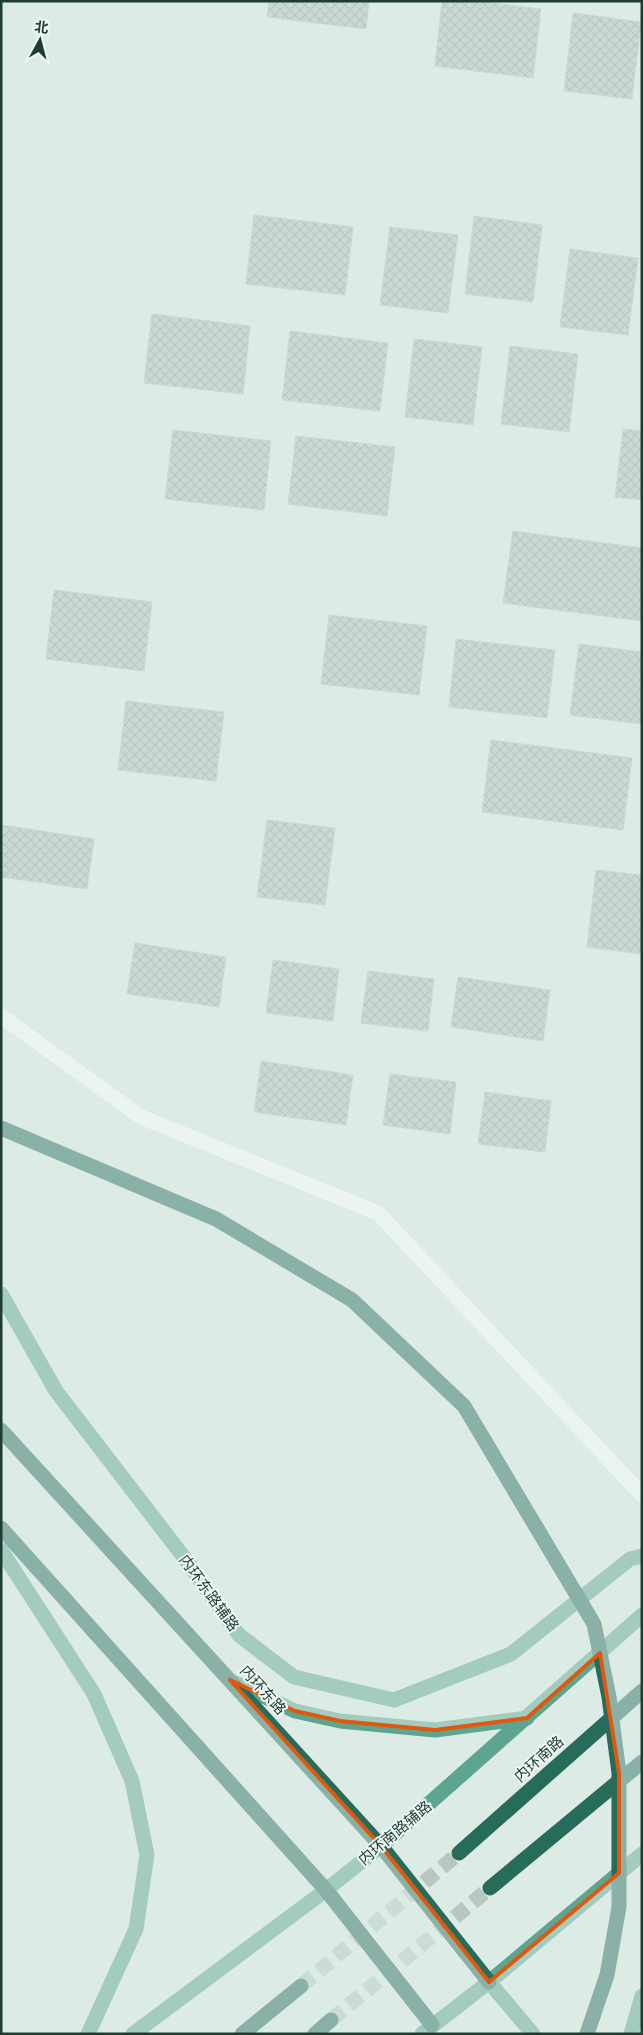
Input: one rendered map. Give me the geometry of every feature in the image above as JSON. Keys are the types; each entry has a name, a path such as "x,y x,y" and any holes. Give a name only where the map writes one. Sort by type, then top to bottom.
{"highway":[{"path":"1,1128 216,1219 352,1300 464,1406 594,1624 609,1696 619,1773 619,1907 607,1975 587,2034"},
{"name":"内环东路","path":"1,1430 381,1846 489,1982"},
{"path":"1,1528 326,1890 431,2031"},
{"name":"内环南路","path":"458,1853 642,1690"},
{"path":"490,1888 642,1762"},
{"path":"242,2034 301,1986"},
{"path":"315,2034 331,2020"}],"main road":[{"name":"内环东路辅路","path":"1,1294 56,1391 183,1556 239,1636 294,1677 394,1700 511,1654 630,1559 642,1556"},
{"path":"1,1550 94,1694 132,1781 147,1855 136,1929 88,2034"},
{"name":"内环南路辅路","path":"133,2034 326,1890 381,1846 642,1615"},
{"path":"230,1680 295,1712 340,1722 435,1730 527,1718"},
{"path":"431,2031 642,1854"},
{"path":"489,1982 533,2034"},
{"path":"631,2034 642,1996"}],"street":[{"path":"1,1016 141,1117 378,1213 642,1495"}],"highlighted area":[{"path":"600,1653 619,1773 619,1873 489,1982 381,1846 230,1680 295,1711 340,1721 435,1730 527,1718"}],"building":[{"path":"269,1 369,1 366,29 267,17"},
{"path":"442,1 476,1 541,9 533,78 435,66"},
{"path":"573,13 641,22 632,99 564,91"},
{"path":"254,215 353,227 345,295 246,284"},
{"path":"474,216 542,225 533,302 465,294"},
{"path":"390,227 458,235 448,313 380,305"},
{"path":"570,249 638,258 628,335 560,327"},
{"path":"152,314 250,326 243,394 144,383"},
{"path":"290,331 388,343 380,411 282,400"},
{"path":"414,339 482,347 473,425 405,417"},
{"path":"510,346 578,354 569,432 501,424"},
{"path":"623,429 642,431 642,500 615,497"},
{"path":"173,430 271,441 264,510 165,499"},
{"path":"296,436 395,447 387,516 288,504"},
{"path":"513,531 642,548 642,621 503,603"},
{"path":"54,590 152,602 144,671 46,659"},
{"path":"329,615 427,626 419,695 321,684"},
{"path":"456,639 555,650 547,718 449,707"},
{"path":"579,644 642,652 642,724 570,715"},
{"path":"126,701 224,712 216,781 118,770"},
{"path":"491,740 632,758 623,830 482,812"},
{"path":"267,820 335,828 325,905 257,897"},
{"path":"2,825 94,839 87,889 1,877"},
{"path":"596,870 642,875 642,954 587,947"},
{"path":"135,943 226,957 219,1007 127,994"},
{"path":"273,960 339,969 333,1021 266,1013"},
{"path":"368,971 434,979 428,1031 361,1023"},
{"path":"458,977 550,990 543,1041 451,1027"},
{"path":"261,1061 353,1075 346,1125 254,1112"},
{"path":"390,1074 456,1082 450,1134 383,1125"},
{"path":"485,1092 551,1101 545,1152 478,1144"}],"tunnel":[{"path":"301,1986 459,1853"},
{"path":"331,2020 490,1888"}]}
